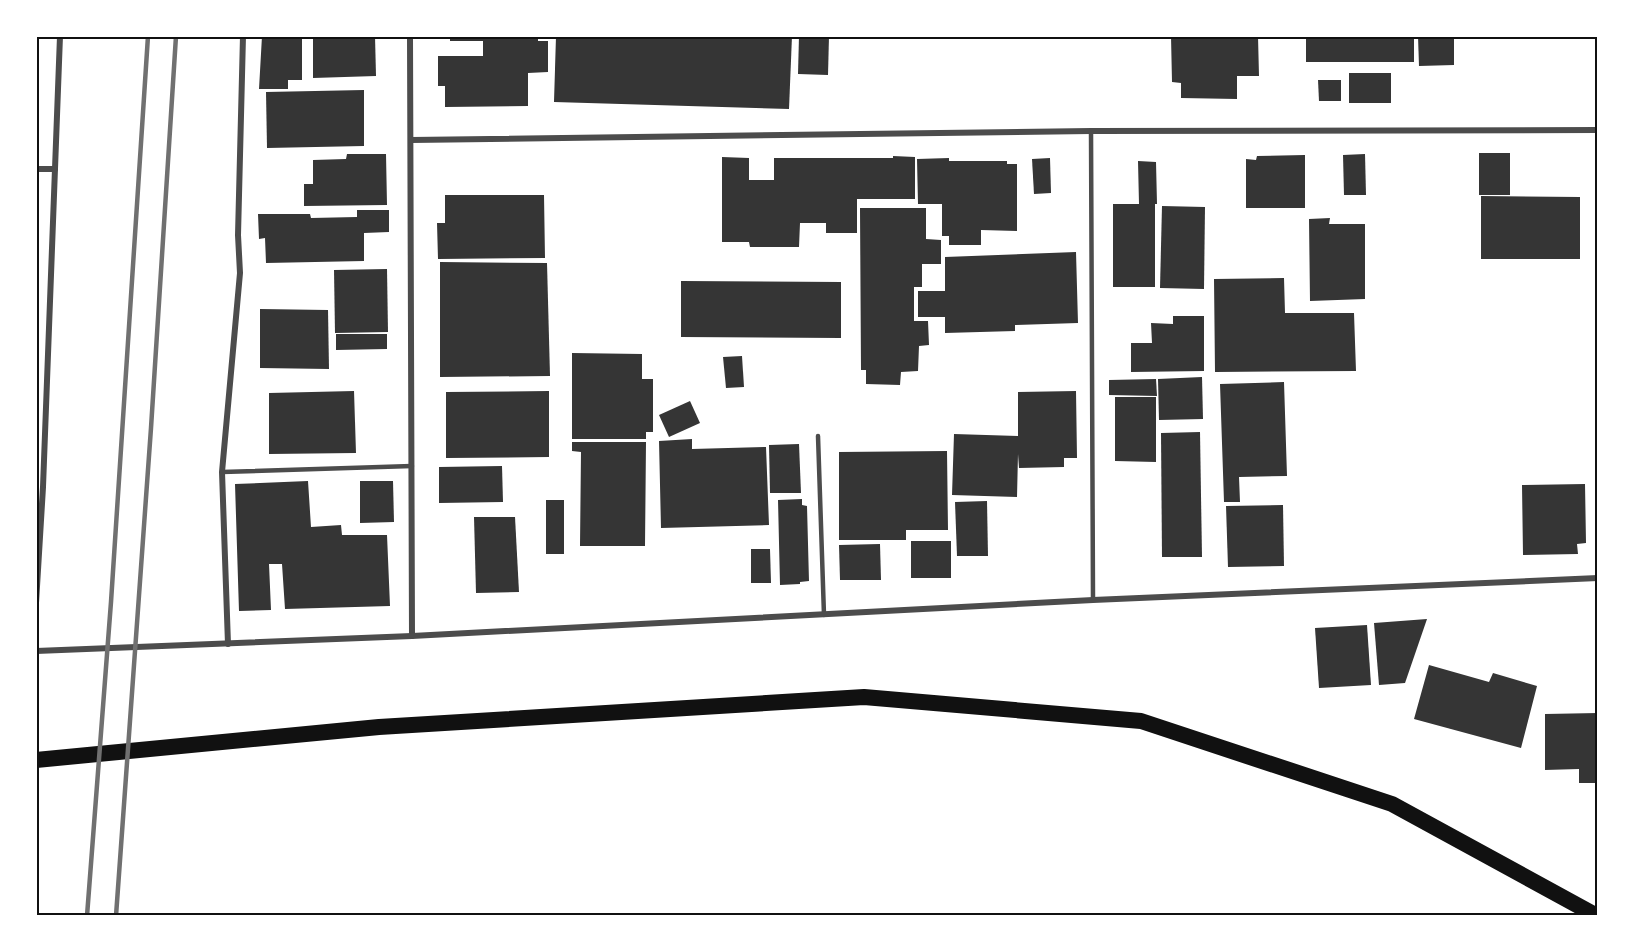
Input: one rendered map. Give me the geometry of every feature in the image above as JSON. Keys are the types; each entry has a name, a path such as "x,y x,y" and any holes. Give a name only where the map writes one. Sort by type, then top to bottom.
{"highway":[{"path":"36,760 379,727 864,697 1141,721 1392,804 1597,916"}],"street":[{"path":"36,603 39,487 60,36"},
{"path":"228,644 222,472 240,273 238,235 243,36"},
{"path":"410,36 412,636"},
{"path":"411,140 1091,131 1598,129"},
{"path":"36,169 55,169"},
{"path":"36,651 412,636 1093,600 1598,578"}],"lane":[{"path":"1091,131 1093,600"},
{"path":"818,436 824,615"},
{"path":"222,472 411,466"}],"building":[{"path":"262,36 302,36 302,80 288,80 288,89 259,89"},
{"path":"313,36 375,36 376,76 313,78"},
{"path":"450,36 538,36 538,41 548,41 548,72 528,73 528,106 445,107 445,86 438,86 438,56 483,56 483,41 450,41"},
{"path":"556,36 792,36 789,109 554,102"},
{"path":"799,36 829,36 828,75 798,74"},
{"path":"1171,36 1258,36 1259,76 1237,76 1237,99 1181,98 1181,83 1172,82"},
{"path":"1306,36 1414,36 1414,62 1306,62"},
{"path":"1418,36 1454,36 1454,65 1419,66"},
{"path":"1349,73 1391,73 1391,103 1349,103"},
{"path":"1318,80 1341,80 1341,101 1319,101"},
{"path":"364,90 364,146 267,148 266,92"},
{"path":"1479,153 1510,153 1510,195 1479,195"},
{"path":"347,154 386,154 387,205 304,206 304,184 313,184 313,160 346,159"},
{"path":"1365,154 1366,195 1344,195 1343,155"},
{"path":"1305,155 1305,208 1246,208 1246,159 1256,160 1257,156"},
{"path":"893,156 915,157 915,199 857,199 857,233 826,233 826,223 800,223 799,247 750,247 749,242 722,242 722,157 749,158 749,180 774,180 774,158 893,158"},
{"path":"949,158 949,161 1007,161 1007,164 1017,164 1017,231 981,230 981,245 949,245 949,236 942,236 942,204 918,204 917,159"},
{"path":"1050,158 1051,193 1034,194 1032,159"},
{"path":"1138,161 1156,162 1155,287 1113,287 1113,204 1139,204"},
{"path":"445,195 544,195 545,258 438,259 437,223 445,223"},
{"path":"1481,196 1580,197 1580,259 1481,259"},
{"path":"1162,206 1205,207 1204,289 1160,288"},
{"path":"860,208 926,208 926,239 941,240 941,264 922,264 922,287 914,287 914,321 928,321 929,345 919,346 918,371 901,372 900,385 866,384 866,370 861,370"},
{"path":"357,210 389,210 389,232 364,233 364,261 266,263 265,238 259,239 258,214 310,214 311,218 357,217"},
{"path":"1330,218 1329,224 1365,224 1365,299 1310,301 1309,219"},
{"path":"1076,252 1078,323 1015,325 1015,331 945,333 945,317 918,317 918,291 945,291 945,257"},
{"path":"440,262 547,263 550,376 440,377"},
{"path":"387,269 388,332 335,333 334,270"},
{"path":"1284,278 1285,313 1354,313 1356,371 1215,372 1214,279"},
{"path":"681,281 841,282 841,338 681,337"},
{"path":"260,309 328,310 329,369 260,368"},
{"path":"1173,316 1204,316 1204,371 1131,372 1131,343 1152,343 1151,323 1173,324"},
{"path":"336,334 387,334 387,349 336,350"},
{"path":"572,353 642,354 642,379 653,379 653,432 646,432 646,439 572,439"},
{"path":"742,356 744,387 726,388 723,357"},
{"path":"1202,377 1203,419 1159,420 1158,379"},
{"path":"1156,379 1157,396 1109,395 1109,380"},
{"path":"1284,382 1287,476 1239,477 1240,502 1224,502 1220,384"},
{"path":"354,391 356,453 269,454 269,393"},
{"path":"549,391 549,457 446,458 446,392"},
{"path":"1076,391 1077,458 1064,458 1064,467 1019,468 1018,454 1017,497 952,495 954,434 1018,436 1018,392"},
{"path":"1115,397 1156,397 1156,462 1115,461"},
{"path":"690,401 700,423 669,437 659,415"},
{"path":"1200,432 1202,557 1162,557 1161,433"},
{"path":"692,439 692,449 766,447 769,525 661,528 659,441"},
{"path":"572,442 646,442 645,546 580,546 581,452 572,451"},
{"path":"799,444 801,493 770,493 769,445"},
{"path":"947,451 948,530 906,530 906,540 839,540 839,452"},
{"path":"502,466 503,502 439,503 439,467"},
{"path":"308,481 311,527 341,525 342,535 387,535 390,606 285,609 282,564 269,564 271,610 239,611 235,484"},
{"path":"360,481 393,481 394,522 360,523"},
{"path":"1585,484 1586,543 1577,544 1578,554 1523,555 1522,485"},
{"path":"802,499 802,505 807,506 809,581 780,585 778,500"},
{"path":"546,500 564,500 564,554 546,554"},
{"path":"987,501 988,556 957,556 955,502"},
{"path":"1283,505 1284,566 1228,567 1226,506"},
{"path":"474,517 515,517 519,592 476,593"},
{"path":"911,541 951,541 951,578 911,578"},
{"path":"880,544 881,580 840,580 839,545"},
{"path":"751,549 770,549 771,583 751,583"},
{"path":"1427,619 1405,683 1379,685 1374,623"},
{"path":"1367,625 1371,685 1319,688 1315,628"},
{"path":"1429,665 1489,682 1493,673 1537,686 1521,748 1414,719"},
{"path":"1598,713 1598,783 1579,783 1579,769 1545,770 1545,714"}],"railway":[{"path":"87,916 111,602 148,36"},
{"path":"116,916 176,36"}]}
